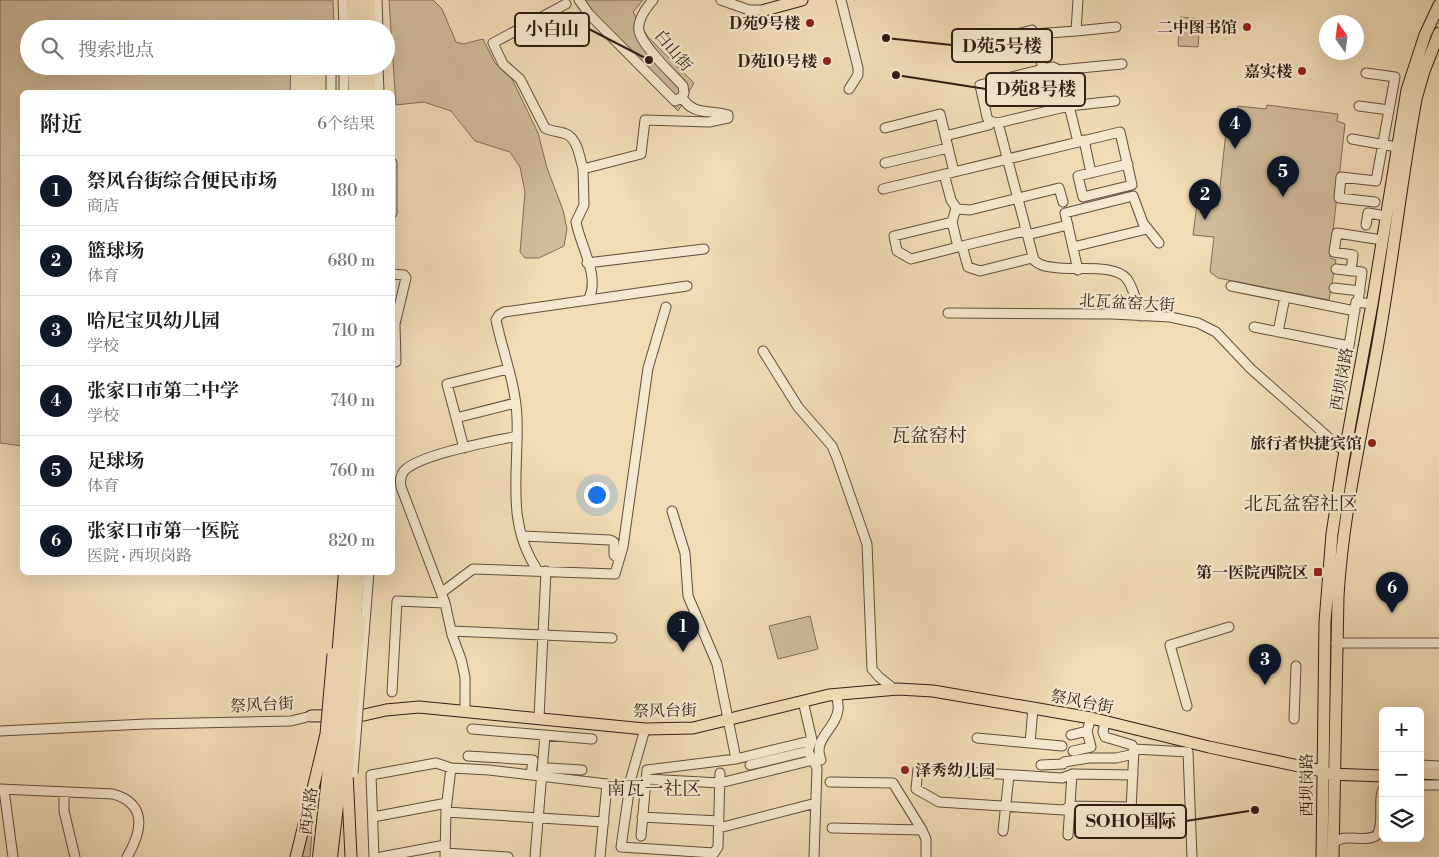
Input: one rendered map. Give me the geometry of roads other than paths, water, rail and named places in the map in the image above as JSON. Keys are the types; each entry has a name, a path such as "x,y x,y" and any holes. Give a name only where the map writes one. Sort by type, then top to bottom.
{"highway":[{"path":"354,0 355,20"},
{"path":"368,0 368,20"},
{"path":"355,75 356,90"},
{"path":"368,75 368,90"},
{"path":"338,771 346,575"},
{"path":"338,771 358,575"},
{"name":"西环路","path":"320,857 338,771"},
{"name":"西环路","path":"330,857 338,771"}],"main road":[{"path":"765,10 802,0"},
{"name":"西坝岗路","path":"1334,857 1336,643 1340,553 1385,300 1406,123 1404,106 1425,35 1439,5"},
{"name":"西坝岗路","path":"1322,857 1322,771 1327,580 1344,452 1372,304 1396,147 1439,33"},
{"path":"1344,452 1357,453"},
{"path":"340,575 326,734 338,771 351,855"},
{"path":"296,857 338,771 363,575"},
{"name":"祭风台街","path":"311,716 364,716 386,710 419,707 645,729 693,728 836,694 894,689 933,691 1091,718 1209,747 1322,771 1370,773"},
{"path":"1370,773 1379,772"},
{"path":"1370,773 1379,775"},
{"path":"1424,773 1439,774"},
{"path":"1424,777 1439,778"}],"street":[{"path":"343,0 344,20"},
{"path":"377,0 378,20"},
{"name":"白山街","path":"579,0 588,14 675,101 682,98 684,93 683,86 642,39 638,30 646,9 653,0"},
{"path":"721,0 750,10 765,10"},
{"path":"841,0 858,68 858,75 849,89"},
{"path":"1076,31 1075,19 1078,0"},
{"path":"566,4 492,44 503,64 520,79 545,128 552,132 568,135 572,139 583,169 584,205 576,222 592,286 589,298"},
{"path":"1034,34 1116,27"},
{"path":"973,45 1032,30 1043,69"},
{"path":"1122,64 1059,70 1053,67 980,85 986,117 994,123 1007,159 1032,258 1043,266 1078,270 1112,270 1124,276 1133,290 1141,316"},
{"path":"1366,73 1395,77 1377,178"},
{"path":"331,90 332,75"},
{"path":"344,75 344,90"},
{"path":"378,75 379,90"},
{"path":"583,169 641,154 644,120 709,122 728,118 728,115 725,114 708,114 693,109 682,98"},
{"path":"945,136 1069,106 1115,101"},
{"path":"1069,106 1091,173"},
{"path":"1359,106 1404,106"},
{"path":"885,128 940,114 954,172"},
{"path":"883,189 1120,132 1128,164 1132,185 1083,197 1078,176 1128,164"},
{"path":"1352,140 1396,147"},
{"path":"885,163 948,148"},
{"path":"944,174 951,200 956,208 952,222 968,267 980,271 1032,258"},
{"path":"1375,202 1339,198 1342,176 1376,181 1377,178 1391,180"},
{"path":"956,208 970,210 1060,188 1063,202"},
{"path":"1078,270 1065,213 1133,196 1140,217 1159,243"},
{"path":"1366,225 1368,213 1386,216"},
{"path":"952,222 894,236 898,251 911,259 1068,225"},
{"path":"1073,246 1147,229"},
{"path":"1351,271 1353,255 1334,252 1337,233 1382,240"},
{"path":"587,262 704,249"},
{"path":"1336,269 1362,272 1350,346"},
{"path":"395,274 404,275 406,278 395,320"},
{"path":"539,718 543,635 542,571 528,553 514,492 517,436 515,403 496,320 499,314 589,298 687,286"},
{"path":"1231,286 1285,297 1356,307 1372,304"},
{"path":"1334,288 1360,291"},
{"path":"1278,332 1285,297"},
{"path":"441,593 473,569 615,574 623,547 648,368 666,306"},
{"name":"北瓦盆窑大街","path":"948,313 1170,317 1198,324 1216,332 1251,369 1344,452"},
{"path":"1254,327 1364,349"},
{"path":"395,343 396,362"},
{"path":"762,351 798,406 832,446 867,544 872,637 871,663 879,677 894,689"},
{"path":"464,448 447,384 508,370"},
{"path":"456,418 515,403"},
{"path":"466,711 463,670 445,603 400,481 404,470 421,462 464,448 517,436"},
{"path":"672,511 685,553 688,596 716,664 727,712 726,720 736,759"},
{"path":"523,536 610,540 614,542 614,555 619,559"},
{"path":"338,771 369,575"},
{"path":"392,692 397,601 445,603"},
{"path":"1187,706 1170,645 1229,627"},
{"path":"451,631 612,638"},
{"path":"1336,643 1439,643"},
{"path":"1294,719 1296,666"},
{"path":"814,857 818,749 838,711 836,694"},
{"path":"803,701 812,740 808,751"},
{"path":"1030,743 1032,708"},
{"name":"祭风台街","path":"0,731 146,724 291,721 311,716"},
{"path":"1073,751 1091,747 1088,731 1091,718"},
{"path":"1105,721 1103,732 1105,737 1132,745 1134,751 1133,776 1131,808 1070,806 1064,810 939,802 916,790 918,769 1062,778 1072,774 1133,776"},
{"path":"472,729 592,739"},
{"path":"645,729 630,778 621,847 712,855 718,847 720,773"},
{"path":"1071,735 1088,731"},
{"path":"535,857 539,776 544,735"},
{"path":"978,738 1062,746"},
{"path":"641,836 646,770 736,759 810,742"},
{"path":"808,751 817,760"},
{"path":"750,765 808,751"},
{"path":"1041,766 1063,764 1064,762 1089,758 1116,758 1134,751 1188,752 1192,857"},
{"path":"468,756 533,760 539,776"},
{"path":"646,779 720,783 817,760"},
{"path":"374,857 371,775 436,763 451,768 607,784 600,857"},
{"path":"1424,765 1439,766"},
{"path":"445,851 446,808 451,768"},
{"path":"539,776 548,768 582,770"},
{"path":"1068,835 1072,774"},
{"path":"1003,830 1010,775"},
{"path":"830,782 893,783 922,830 926,839 926,857"},
{"path":"1424,785 1439,785"},
{"path":"13,857 2,790 112,794 131,802 139,820 139,830 135,843 127,857"},
{"path":"64,792 64,811 75,857"},
{"path":"1334,843 1340,839 1369,838 1377,835 1380,828 1379,797"},
{"path":"642,817 719,824 816,803"},
{"path":"372,818 446,808 537,818 604,822"},
{"path":"832,828 922,830"},
{"path":"381,857 445,851 508,857"}],"place":[{"name":"D苑9号楼","path":"810,23"},
{"name":"二中图书馆","path":"1247,27"},
{"name":"D苑5号楼","path":"886,38"},
{"name":"小白山","path":"649,60"},
{"name":"D苑10号楼","path":"827,61"},
{"name":"嘉实楼","path":"1302,71"},
{"name":"D苑8号楼","path":"896,75"},
{"name":"张家口市第二中学","path":"1235,149"},
{"name":"足球场","path":"1283,197"},
{"name":"篮球场","path":"1205,220"},
{"name":"旅行者快捷宾馆","path":"1372,443"},
{"name":"第一医院西院区","path":"1318,572"},
{"name":"张家口市第一医院","path":"1392,613"},
{"name":"祭风台街综合便民市场","path":"683,652"},
{"name":"哈尼宝贝幼儿园","path":"1265,685"},
{"name":"泽秀幼儿园","path":"905,770"},
{"name":"SOHO国际","path":"1255,810"}],"district":[{"name":"瓦盆窑村","path":"929,435"},
{"name":"北瓦盆窑社区","path":"1301,503"},
{"name":"南瓦一社区","path":"654,788"}]}
